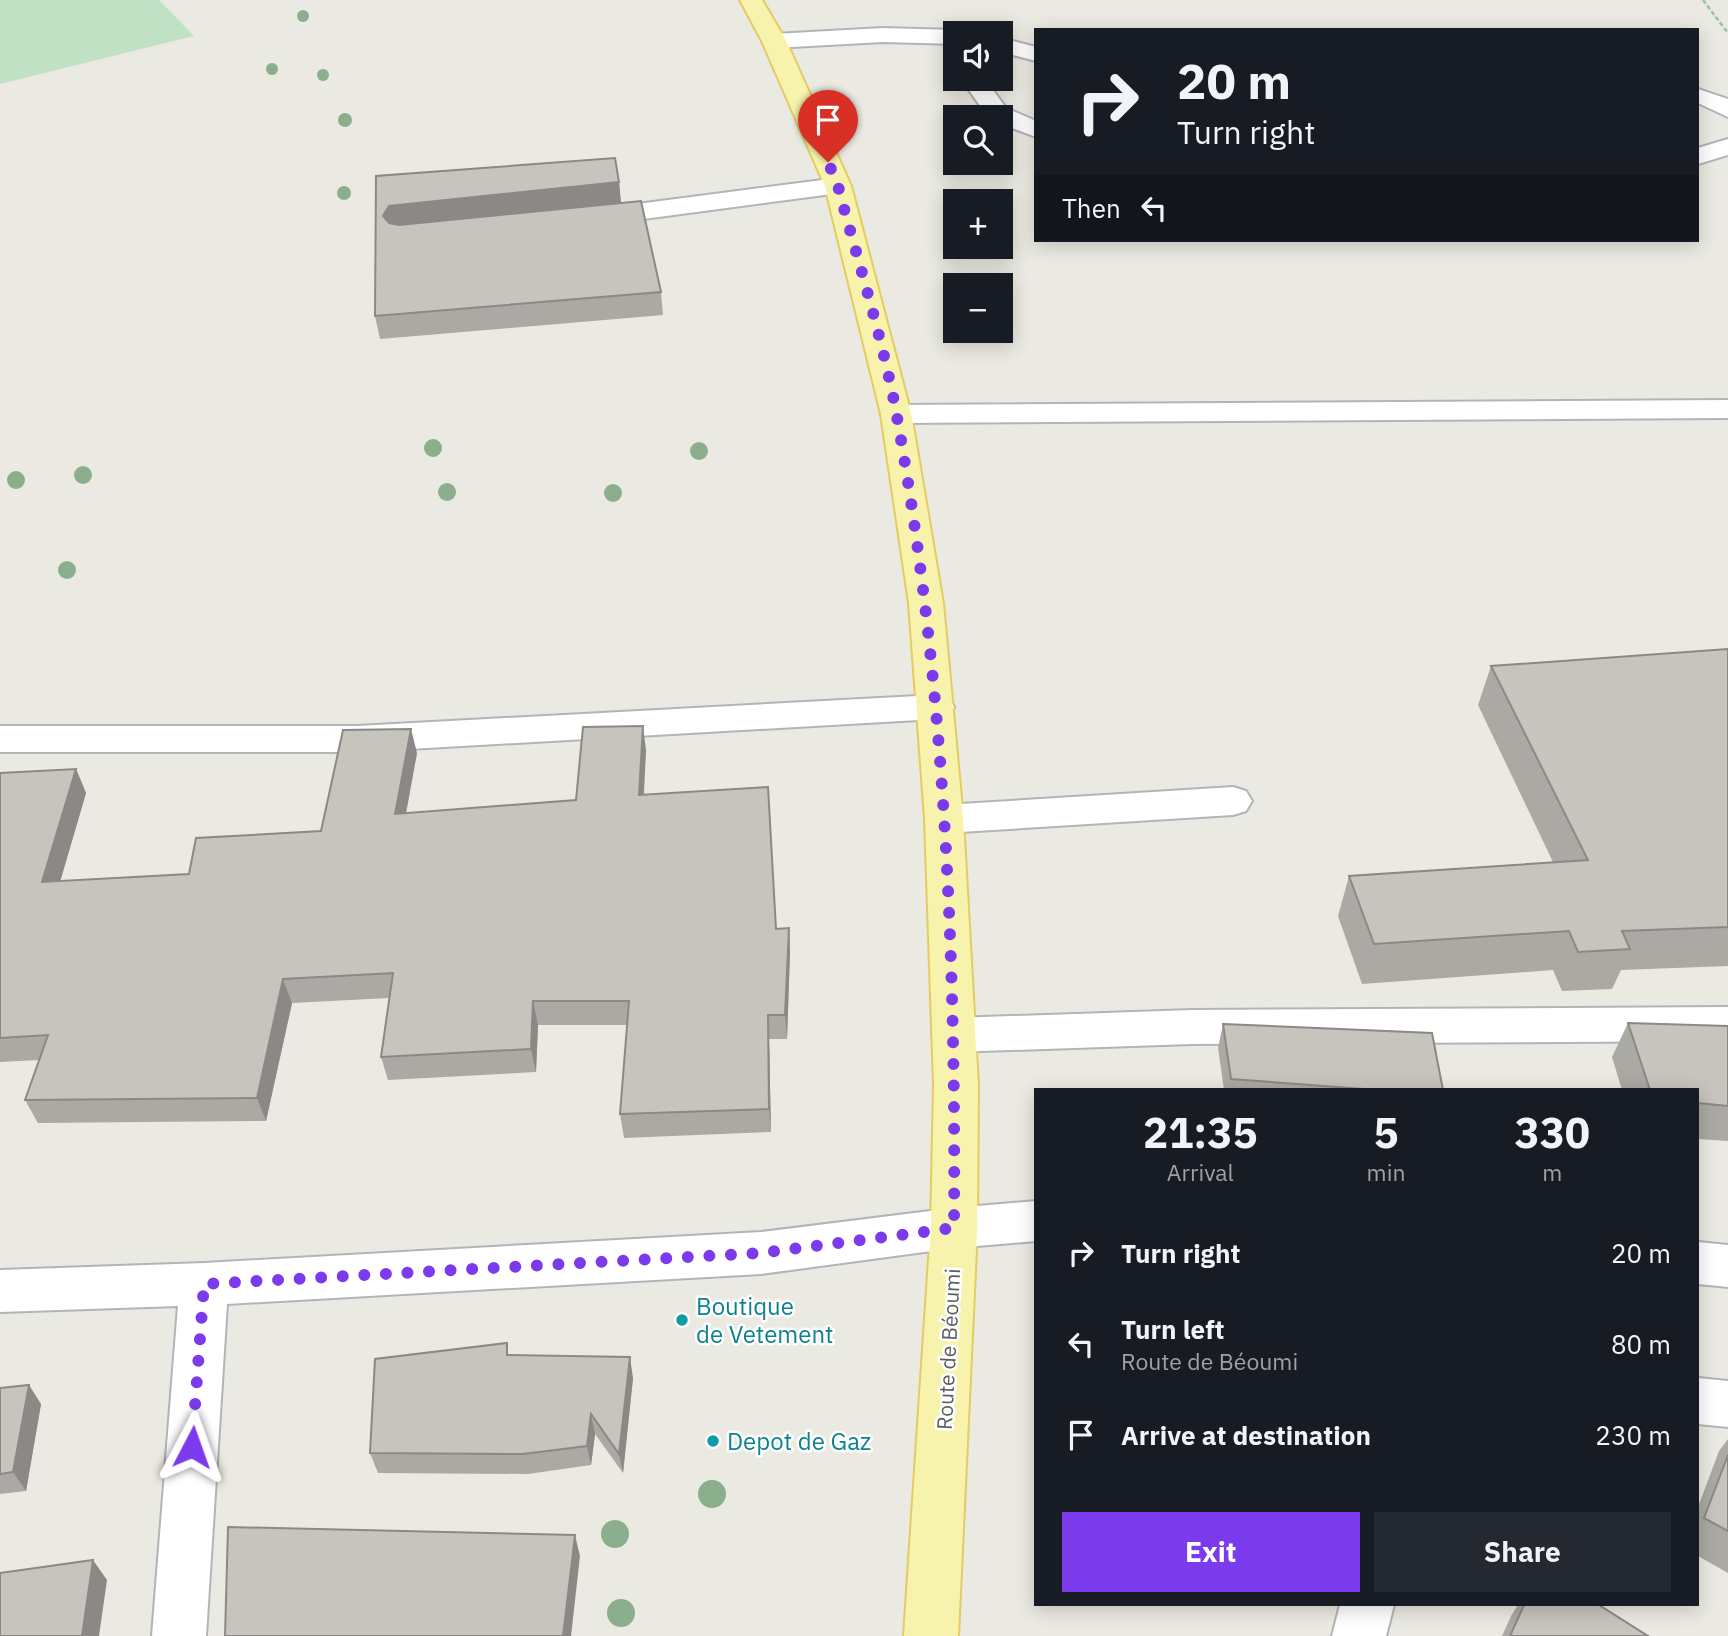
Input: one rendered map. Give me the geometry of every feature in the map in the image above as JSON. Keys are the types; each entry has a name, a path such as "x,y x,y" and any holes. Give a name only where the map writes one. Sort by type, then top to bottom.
{"main road":[{"name":"Route de Béoumi","path":"751,0 774,41 838,186 896,414 926,603 944,819 953,1035 954,1228 930,1636"}],"street":[{"path":"774,41 883,35 943,37"},
{"path":"1013,48 1034,53"},
{"path":"982,91 998,113 1034,129"},
{"path":"1699,96 1712,99 1728,110"},
{"path":"1699,156 1728,147"},
{"path":"570,220 838,186"},
{"path":"896,414 1728,409"},
{"path":"0,739 357,739 936,707"},
{"path":"944,819 1233,801"},
{"path":"953,1035 1192,1027 1728,1024"},
{"path":"0,1291 204,1284 761,1253 954,1228 1034,1222"},
{"path":"1699,1263 1728,1266"},
{"path":"180,1636 204,1284"},
{"path":"1699,1401 1728,1404"},
{"path":"1359,1636 1367,1606"}],"path":[{"path":"1703,0 1728,33"}],"green space":[{"path":"0,0 159,0 194,36 0,84"}],"building":[{"path":"615,158 619,182 389,206 383,216 389,223 399,225 641,201 661,292 375,316 376,176"},
{"path":"1728,649 1728,927 1622,931 1630,949 1578,952 1569,931 1374,944 1349,876 1588,860 1491,666"},
{"path":"643,726 639,795 768,787 776,929 789,928 785,1015 768,1015 769,1109 620,1114 629,1001 533,1001 531,1049 381,1057 393,973 283,979 257,1098 25,1100 48,1035 0,1038 0,773 76,769 42,882 189,874 196,838 321,831 343,730 411,729 395,814 576,800 583,727"},
{"path":"1628,1023 1728,1026 1728,1106 1699,1103 1699,1088 1649,1088"},
{"path":"1223,1024 1432,1033 1443,1088 1350,1088 1231,1079"},
{"path":"507,1343 507,1355 630,1357 619,1454 591,1414 587,1446 523,1454 370,1453 375,1359"},
{"path":"29,1385 13,1472 0,1474 0,1388"},
{"path":"1728,1455 1728,1531 1704,1518"},
{"path":"228,1527 575,1535 563,1636 225,1636"},
{"path":"93,1560 82,1636 0,1636 0,1573"},
{"path":"1524,1606 1601,1606 1648,1636 1510,1636"}],"place":[{"name":"Boutique de Vetement","path":"682,1320"},
{"name":"Depot de Gaz","path":"713,1441"}],"route":[{"path":"192,1447 204,1284 761,1253 954,1228 956,1085 944,819 926,603 896,414 838,186 828,162"}]}
